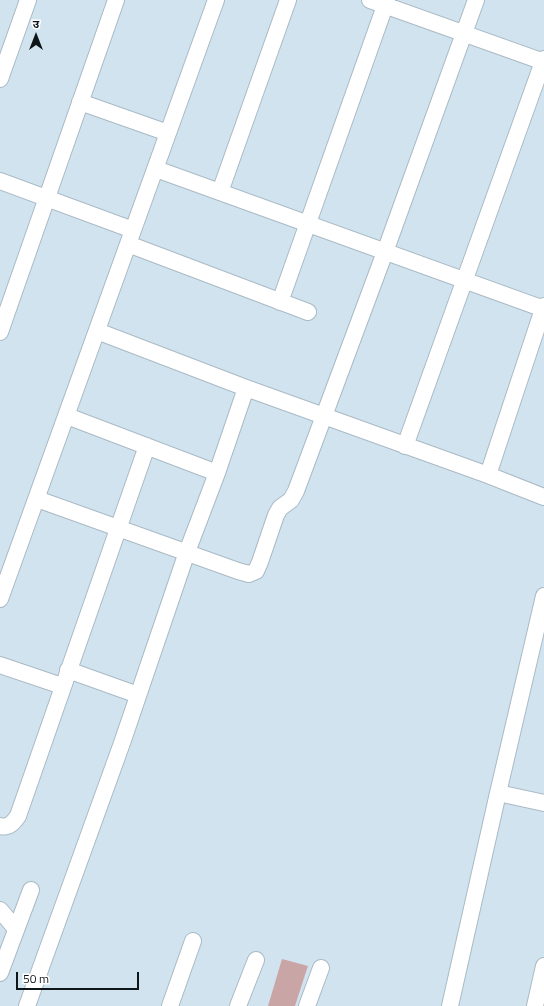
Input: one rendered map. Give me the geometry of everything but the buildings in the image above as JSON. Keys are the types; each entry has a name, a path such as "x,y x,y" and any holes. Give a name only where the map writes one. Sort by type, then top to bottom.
{"street":[{"path":"0,79 28,0"},
{"path":"0,332 116,0"},
{"path":"0,599 216,0"},
{"path":"220,192 288,0"},
{"path":"370,0 387,3 464,33 544,61 405,446"},
{"path":"37,499 187,552 238,572 249,574 256,571 276,515 280,508 291,500 296,491 385,252 476,0"},
{"path":"280,302 387,3"},
{"path":"80,102 168,134"},
{"path":"156,169 544,308 488,475"},
{"path":"0,181 47,198 131,237 280,302 308,312"},
{"path":"97,331 246,388 488,475 544,497"},
{"path":"27,1006 246,388"},
{"path":"67,416 217,473"},
{"path":"0,826 4,827 12,824 18,816 146,446"},
{"path":"450,1006 544,596"},
{"path":"0,665 62,686"},
{"path":"68,670 138,695"},
{"path":"498,793 544,804"},
{"path":"0,973 31,890"},
{"path":"0,903 23,911"},
{"path":"0,910 16,929"},
{"path":"170,1006 193,941"},
{"path":"238,1006 256,960"},
{"path":"535,1006 544,966"},
{"path":"307,1006 321,968"}]}
